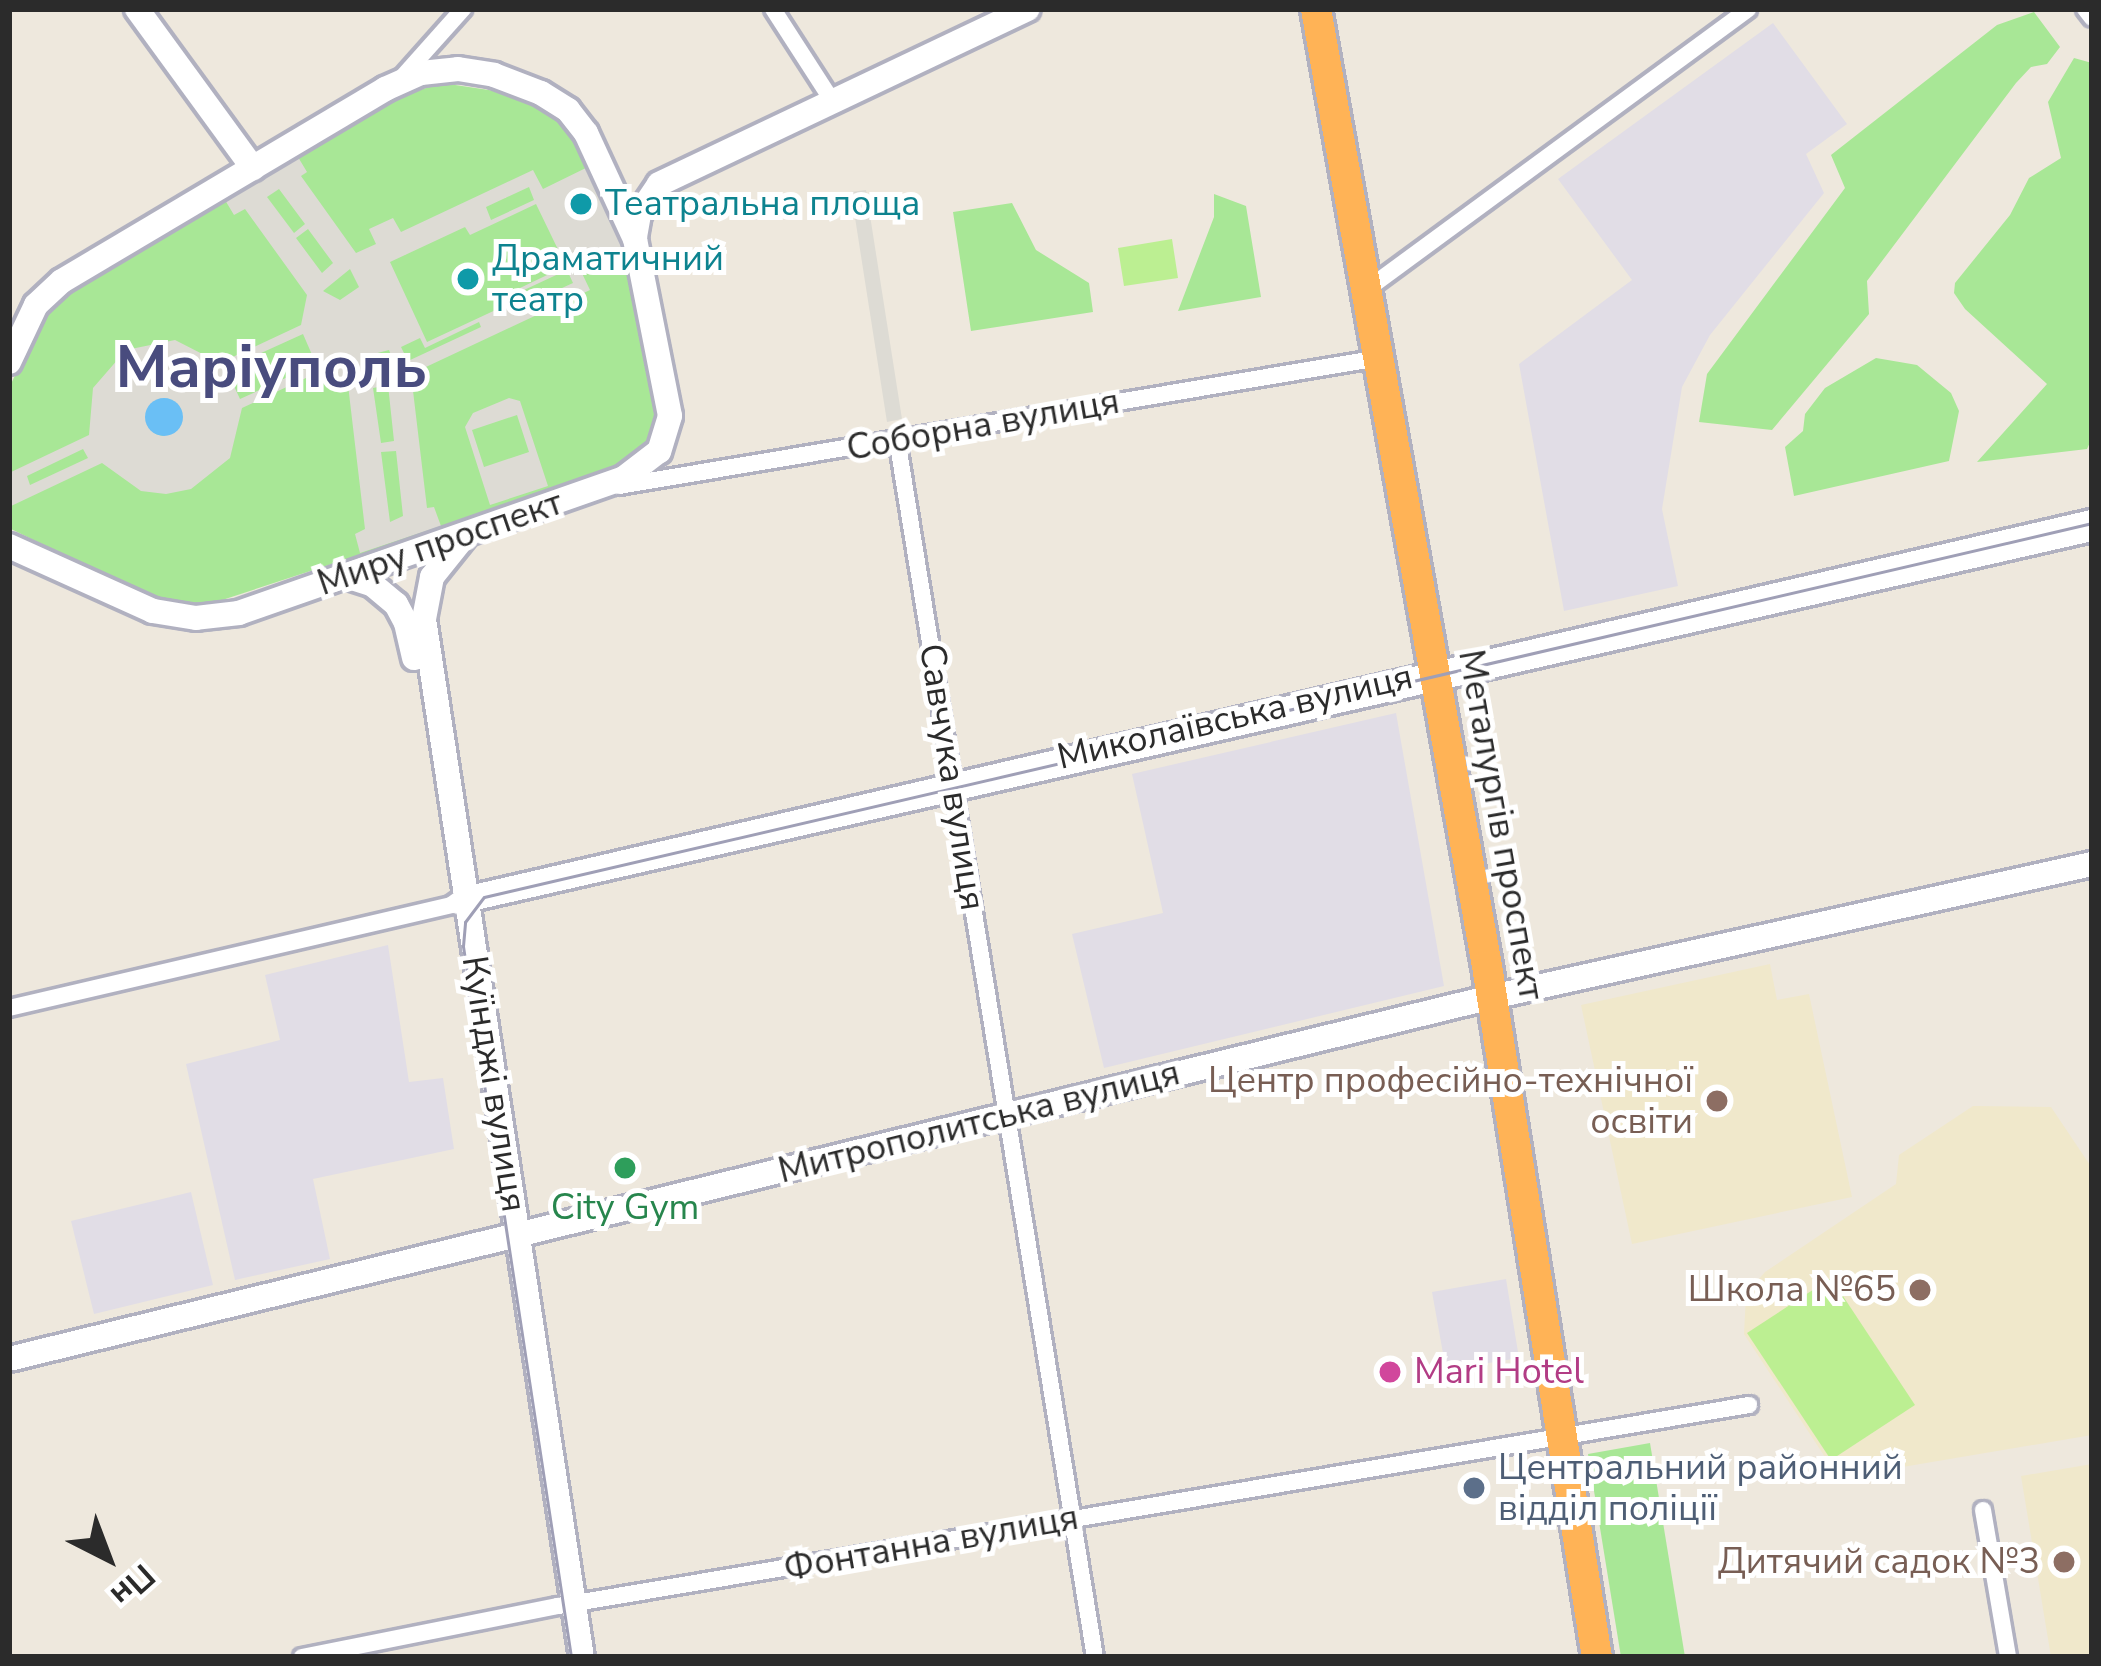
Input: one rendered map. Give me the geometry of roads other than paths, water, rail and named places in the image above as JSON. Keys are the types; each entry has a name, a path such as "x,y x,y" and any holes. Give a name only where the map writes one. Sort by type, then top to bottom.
{"highway":[{"name":"Металургів проспект","path":"1316,9 1492,997 1597,1657"}],"main road":[{"path":"137,9 253,168"},
{"path":"635,239 639,214 659,184 1028,9"},
{"name":"Миру проспект","path":"9,362 36,305 62,280 385,89 440,70 494,74 568,110 603,163 635,239 664,374 669,428 659,451 641,469 239,613 196,618 153,611 9,546"},
{"path":"603,163 624,178 659,184"},
{"name":"Куїнджі вулиця","path":"477,530 438,566 424,608 510,1236 566,1605 582,1657"},
{"name":"Куїнджі вулиця","path":"346,576 381,590 406,623 461,902"},
{"name":"Митрополитська вулиця","path":"9,1359 1492,997 2092,864"},
{"name":"Куїнджі вулиця","path":"566,1605 566,1657"}],"street":[{"path":"385,89 431,50 463,9"},
{"path":"772,9 832,102"},
{"path":"1366,290 1748,9"},
{"path":"2085,9 2092,18"},
{"name":"Соборна вулиця","path":"588,491 1378,358"},
{"name":"Савчука вулиця","path":"897,440 1095,1657"},
{"name":"Миколаївська вулиця","path":"1633,632 2092,518"},
{"name":"Миколаївська вулиця","path":"9,1008 1435,677 2092,533"},
{"name":"Фонтанна вулиця","path":"302,1657 566,1605 1749,1405"},
{"path":"1983,1510 2008,1657"}],"water":[{"path":"164,398 177,404 183,417 177,430 164,436 151,430 145,417 151,404"}],"tram line":[{"path":"571,1657 463,946 465,922 484,897 2092,523"}],"place":[{"name":"Театральна площа","path":"581,204"},
{"name":"Драматичний театр","path":"468,279"},
{"name":"Центр професійно-технічної освіти","path":"1717,1101"},
{"name":"City Gym","path":"625,1168"},
{"name":"Школа №65","path":"1920,1290"},
{"name":"Mari Hotel","path":"1390,1372"},
{"name":"Центральний районний відділ поліції","path":"1474,1488"},
{"name":"Дитячий садок №3","path":"2064,1562"}],"district":[{"name":"Маріуполь","path":"271,367"}]}
